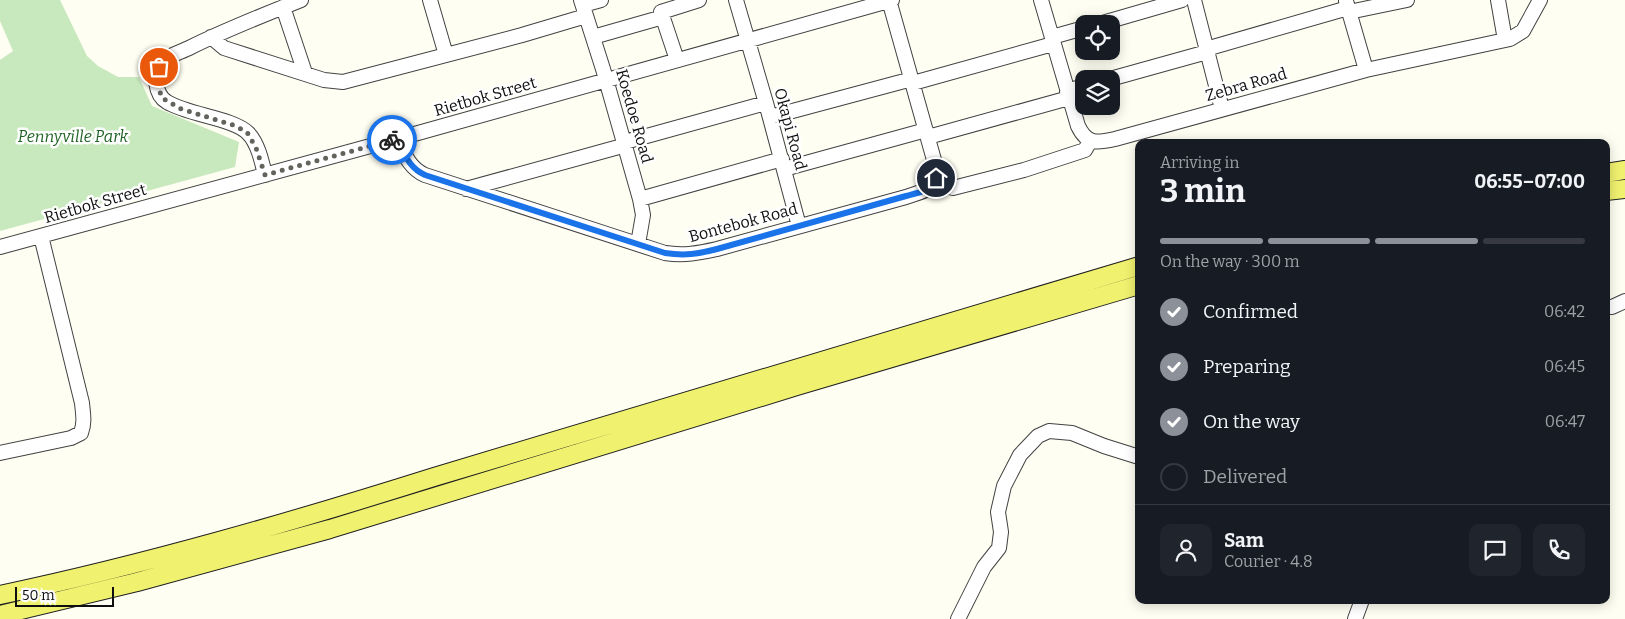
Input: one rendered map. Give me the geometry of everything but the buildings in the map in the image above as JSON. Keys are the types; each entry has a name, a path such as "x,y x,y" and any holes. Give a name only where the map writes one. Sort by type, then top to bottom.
{"main road":[{"path":"1610,172 1625,170"},
{"path":"1610,191 1625,189"},
{"path":"0,596 134,564 338,507 434,476 1135,267"},
{"path":"0,615 173,572 330,529 814,381 1135,286"}],"street":[{"path":"265,175 256,148 247,132 233,125 164,101 160,95 156,80 157,72 162,62 211,37 301,0"},
{"path":"430,0 446,55"},
{"path":"211,37 224,48 333,82 343,82 522,35 601,0"},
{"path":"677,60 661,12 699,0"},
{"name":"Okapi Road","path":"736,0 799,226"},
{"path":"890,0 936,167 935,182 953,188 1024,170 1085,150 1090,141 1081,132 1041,0"},
{"name":"Rietbok Street","path":"0,248 890,0"},
{"path":"1120,18 1182,0"},
{"path":"1194,0 1222,109"},
{"path":"1120,76 1348,7 1408,0"},
{"path":"1498,0 1506,40"},
{"name":"Zebra Road","path":"1090,141 1098,142 1115,139 1366,70 1506,40 1522,31 1540,0"},
{"path":"283,7 305,73"},
{"name":"Koedoe Road","path":"584,7 626,144 640,198 643,215 638,244"},
{"path":"1348,7 1366,70"},
{"path":"593,37 663,18"},
{"path":"770,117 912,81 1052,40 1075,31"},
{"path":"640,198 783,164 927,134 1075,90"},
{"path":"466,189 766,103"},
{"name":"Bontebok Road","path":"396,139 416,171 432,178 665,253 687,255 717,249 914,194 927,189 935,182"},
{"path":"0,453 71,438 81,432 83,427 82,403 41,236"},
{"path":"1610,307 1625,301"},
{"path":"958,619 984,567 999,548 1001,532 998,512 1004,486 1020,455 1038,436 1049,430 1072,433 1135,456"},
{"path":"1355,619 1361,604"}],"green space":[{"name":"Pennyville Park","path":"0,0 60,0 87,56 98,66 118,77 139,77 152,106 239,142 235,167 0,231 0,60 13,51 0,21"}],"way so far":[{"path":"159,67 156,80 160,95 164,101 181,109 233,125 247,132 256,148 265,175 392,140"}],"route":[{"path":"392,140 396,139 411,166 416,171 425,175 665,253 680,255 717,249 906,196 927,189 935,182 936,178"}]}
